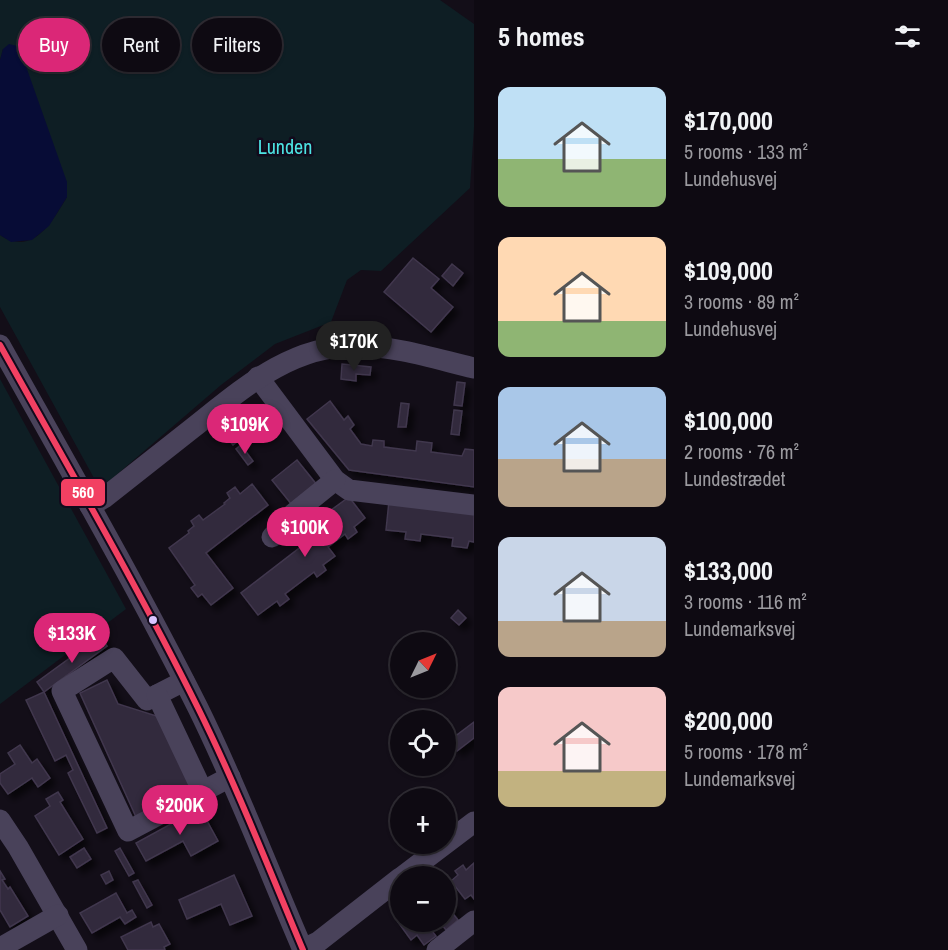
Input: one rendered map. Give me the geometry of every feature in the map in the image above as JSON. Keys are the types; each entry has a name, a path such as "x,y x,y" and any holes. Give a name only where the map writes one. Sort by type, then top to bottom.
{"street":[{"path":"0,345 184,681 230,777 303,950 318,942 390,886"},
{"path":"90,506 104,498 258,377 287,361 321,350 356,345 384,348 474,368"},
{"path":"258,377 335,480 349,490 474,506"},
{"path":"272,537 293,514 335,480"},
{"path":"184,681 147,700 114,658 62,691 128,831 230,777"},
{"path":"157,695 202,790"},
{"path":"0,820 77,950"},
{"path":"416,866 474,822"},
{"path":"0,948 58,915"},
{"path":"437,950 474,921"}],"green space":[{"name":"Lunden","path":"0,0 440,0 474,24 474,127 470,188 381,271 361,270 347,280 331,322 275,344 221,385 100,489 0,307 0,235 12,241 22,242 32,239 48,226 67,197 3,49 0,60"},
{"path":"0,379 126,609 0,704"}],"shaded area":[{"path":"9,44 18,48 18,72 28,72 67,182 67,197 49,226 32,240 11,242 0,235 0,60 3,49"}],"building":[{"path":"413,258 439,279 431,288 453,307 431,332 384,292"},
{"path":"452,264 463,273 453,286 442,276"},
{"path":"342,364 371,367 370,375 356,374 356,381 341,379"},
{"path":"457,382 465,383 462,406 454,405"},
{"path":"330,401 344,420 348,416 354,425 350,429 361,444 372,446 373,440 384,441 384,447 416,451 417,441 432,443 431,452 462,456 465,449 474,450 474,487 349,470 307,419"},
{"path":"401,403 409,404 406,427 398,427"},
{"path":"454,410 462,411 459,435 451,434"},
{"path":"226,426 238,441 233,445 221,430"},
{"path":"241,445 253,461 248,465 236,449"},
{"path":"297,460 317,485 292,505 272,480"},
{"path":"252,484 268,505 206,553 233,588 211,605 202,594 198,597 191,588 195,585 169,548 189,533 188,531 194,526 191,521 199,515 203,520 225,504 230,498 227,493 235,487 240,494"},
{"path":"349,497 365,518 354,527 357,532 348,539 345,534 328,547 335,556 323,565 326,570 317,577 314,572 285,594 289,599 280,606 277,601 258,615 241,593 316,535 309,526"},
{"path":"389,501 474,512 474,542 469,541 467,548 452,546 453,538 421,534 420,541 405,539 406,532 386,530"},
{"path":"458,610 466,618 459,625 451,618"},
{"path":"100,636 107,646 44,692 37,682"},
{"path":"107,680 118,704 163,718 195,787 136,817 80,693"},
{"path":"44,692 107,828 97,833 68,773 73,770 66,755 55,761 26,700"},
{"path":"474,722 474,738 457,751 456,736"},
{"path":"20,745 32,763 37,759 50,778 38,787 32,778 8,794 0,783 0,774 15,764 8,753"},
{"path":"58,792 63,800 60,802 83,839 59,855 35,816 50,806 46,799"},
{"path":"200,808 218,841 191,856 183,841 146,861 136,843"},
{"path":"84,848 91,859 77,868 70,857"},
{"path":"120,848 134,873 129,876 115,851"},
{"path":"474,863 474,899 471,895 465,899 456,887 458,875 456,870 463,865 466,870"},
{"path":"0,871 5,879 2,880 8,889 10,887 28,916 10,927 0,910"},
{"path":"109,871 113,880 106,884 101,875"},
{"path":"234,875 252,916 230,925 221,904 187,919 179,900"},
{"path":"138,880 152,905 147,908 133,882"},
{"path":"116,893 127,913 132,910 136,917 125,924 120,917 92,933 80,913"},
{"path":"151,922 153,927 159,924 170,944 164,947 165,950 128,950 121,937"},
{"path":"405,932 433,932 436,936 424,945 417,935 411,940"}],"transit line":[{"name":"560","path":"0,345 175,662 239,798 303,950"}]}
